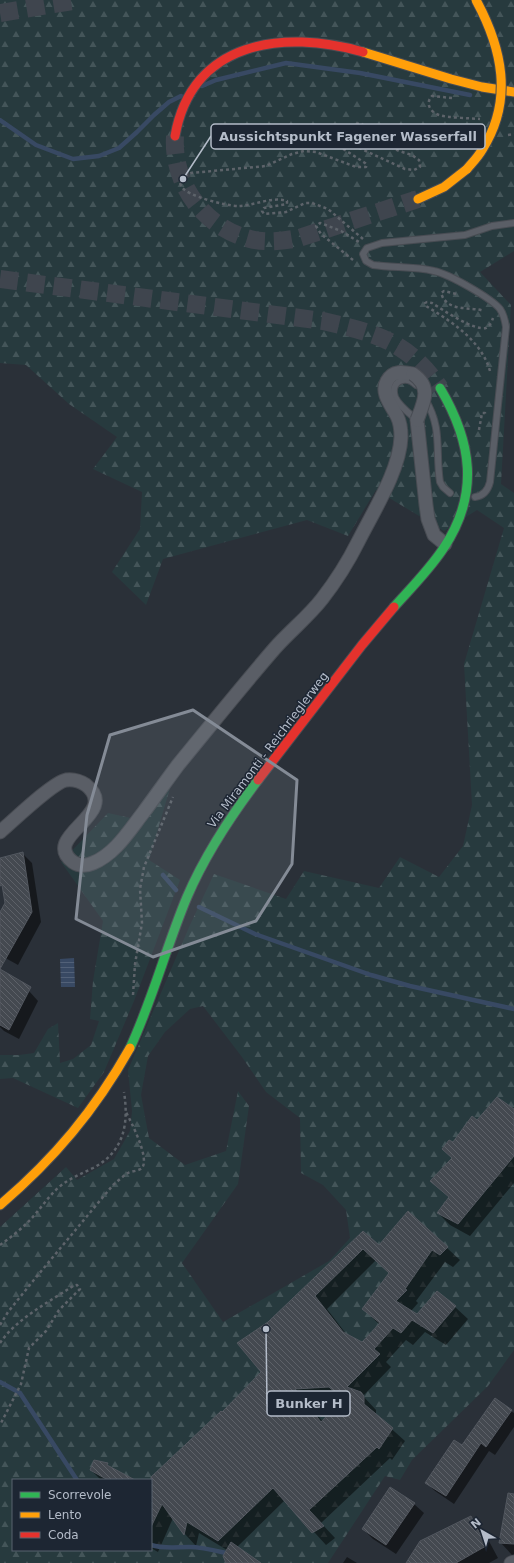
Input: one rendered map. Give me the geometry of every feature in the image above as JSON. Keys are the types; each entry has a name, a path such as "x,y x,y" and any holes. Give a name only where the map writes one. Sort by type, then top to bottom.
{"main road":[{"path":"418,198 444,188 475,161 494,132 502,105 503,83 498,49 491,29 476,0"},
{"path":"175,136 180,112 187,97 196,83 207,71 220,61 234,54 270,44 307,42 356,50 487,88 514,92"},
{"name":"Via Miramonti - Reichrieglerweg","path":"0,1205 14,1194 63,1146 87,1116 114,1074 142,1022 182,909 203,864 223,829 286,742 373,630 432,563 453,532 463,507 468,476 468,462 466,444 460,425 440,388"}],"street":[{"path":"0,832 53,786 64,780 76,780 82,782 92,792 94,807 92,813 70,834 65,848 66,854 70,860 76,864 84,865 102,858 116,847 182,761 277,646 320,602 341,573 386,486 398,456 401,440 400,426 398,418 385,392 387,381 396,373 401,371 413,374 425,387 423,404 417,420 426,505 428,519 434,534 445,544"}],"lane":[{"path":"475,497 484,493 490,482 506,327 506,321 503,314 500,309 489,300 445,275 425,269 373,265 366,261 363,254 367,248 382,243 465,235 492,226 514,223"},
{"path":"417,420 394,395 396,385 402,380 406,379 415,384 432,413 438,436 440,482 450,493"}],"path":[{"path":"432,96 428,103 431,110 438,115 486,120"},
{"path":"356,124 360,123 380,132 433,141 475,139"},
{"path":"356,263 321,234 316,226 320,223 342,231 363,244 364,239 328,209 305,203 286,212 264,214 262,209 287,204 287,201 273,200 241,206 232,206 190,194 182,187 181,182 183,178 191,173 266,166 292,154 304,151 316,152 356,168 366,167 367,164 331,141 329,138 333,136 405,169 414,170 420,167 419,160 412,155 399,151 362,132 360,126 363,125"},
{"path":"504,136 514,134"},
{"path":"459,295 444,291 441,293 443,298 454,305 467,309 479,309 489,313 493,318 489,326 486,328 463,322 432,303 425,303 426,306 457,326 476,343 484,355 491,377"},
{"path":"478,436 479,424 484,412 486,415 486,420"},
{"path":"133,995 135,964 142,922 140,889 144,867 175,793"},
{"path":"0,1245 29,1221 46,1199 59,1187 71,1178 95,1167 110,1156 123,1136 126,1112 123,1089"},
{"path":"0,1325 8,1312 33,1281 113,1185 128,1173 143,1167 143,1155 140,1145 126,1112"},
{"path":"0,1343 5,1336 20,1322 73,1286 77,1284 80,1287 80,1289 60,1310 46,1331 29,1348 17,1394 0,1425"}],"highlighted area":[{"path":"193,710 297,780 292,864 256,921 153,957 76,919 87,815 110,735"}],"green space":[{"path":"0,0 514,0 514,251 480,272 511,305 501,484 514,493 514,1350 488,1386 412,1460 400,1480 385,1476 328,1563 0,1563 0,1227 66,1167 77,1180 114,1159 130,1131 132,1111 128,1070 190,925 214,874 286,899 304,871 379,888 400,857 439,877 463,846 472,805 464,664 504,528 477,510 444,531 376,490 348,536 307,520 163,559 146,605 112,572 140,529 142,492 93,469 117,437 69,404 26,365 0,363","holes":["203,1006 242,1057 266,1092 300,1118 301,1173 323,1185 346,1210 350,1238 329,1261 223,1322 182,1263 238,1184 249,1106 238,1091 226,1151 185,1165 149,1138 141,1095 148,1056 165,1032 190,1009"]},
{"path":"170,788 149,860 180,880 134,1001 104,1072 78,1108 13,1078 0,1079 0,1055 34,1053 48,1029 58,1023 60,1063 73,1059 91,1045 99,1021 90,1019 93,981 103,921 61,862 108,813 135,819"}],"water":[{"path":"74,958 75,987 61,987 60,959"}],"building":[{"path":"23,852 32,912 0,969 0,912 5,903 2,885 0,886 0,858"},
{"path":"0,969 31,987 9,1030 0,1025"},
{"path":"497,1097 514,1109 514,1156 458,1224 437,1213 449,1197 430,1181 452,1158 442,1149 449,1140 453,1142 472,1116 477,1120"},
{"path":"408,1211 448,1247 440,1255 432,1250 405,1289 407,1290 396,1301 417,1314 437,1291 456,1306 433,1333 412,1320 401,1333 393,1328 374,1349 380,1354 347,1387 361,1392 364,1396 364,1404 393,1428 379,1449 377,1447 309,1510 324,1526 312,1533 273,1488 218,1541 187,1522 184,1535 162,1504 152,1525 151,1477 221,1411 222,1412 261,1372 237,1343 268,1322 363,1231 379,1245","holes":["363,1249 389,1273 362,1309 380,1323 362,1342 343,1332 315,1296","329,1387 343,1399 321,1422 295,1389"]},
{"path":"495,1398 512,1410 486,1447 481,1443 446,1496 425,1483 454,1440 462,1445"},
{"path":"94,1460 108,1463 107,1465 133,1479 106,1479 90,1470"},
{"path":"390,1487 415,1503 386,1545 362,1529"},
{"path":"508,1493 514,1494 514,1544 499,1543"},
{"path":"471,1516 486,1546 456,1563 406,1563 420,1541"},
{"path":"231,1542 261,1563 226,1563 223,1556"}],"waterway":[{"path":"202,86 216,80 286,63 360,73 470,95"},
{"path":"0,120 36,145 73,159 99,156 119,148 169,102 181,96"},
{"path":"163,875 176,890"},
{"path":"199,907 255,934 371,975 410,986 514,1009"},
{"path":"0,1382 20,1393 76,1479"},
{"path":"152,1545 210,1549 230,1554"}],"tunnel":[{"path":"0,13 79,0"},
{"path":"175,136 175,153 179,170 185,186 194,201 205,214 218,224 233,233 250,239 274,241 299,238 418,199"},
{"path":"0,279 323,321 342,325 374,335 403,349 416,359 440,388"}],"traffic: fast":[{"path":"394,607 438,557 455,529 463,508 467,488 465,448 451,408 440,388"},
{"path":"130,1048 146,1011 179,916 194,881 219,837 258,780"}],"traffic: slow":[{"path":"467,169 477,158 492,131 498,112 501,93 501,74 498,55 485,18 476,0"},
{"path":"363,52 451,79 482,87 514,92"},
{"path":"418,199 444,187 467,169"},
{"path":"0,1205 38,1170 88,1113 117,1071 130,1048"}],"traffic: jam":[{"path":"175,136 185,104 200,80 221,62 245,50 273,43 302,42 333,45 363,52"},
{"path":"258,780 362,645 394,607"}],"place":[{"name":"Aussichtspunkt Fagener Wasserfall","path":"183,179"},
{"name":"Bunker H","path":"266,1329"}]}
